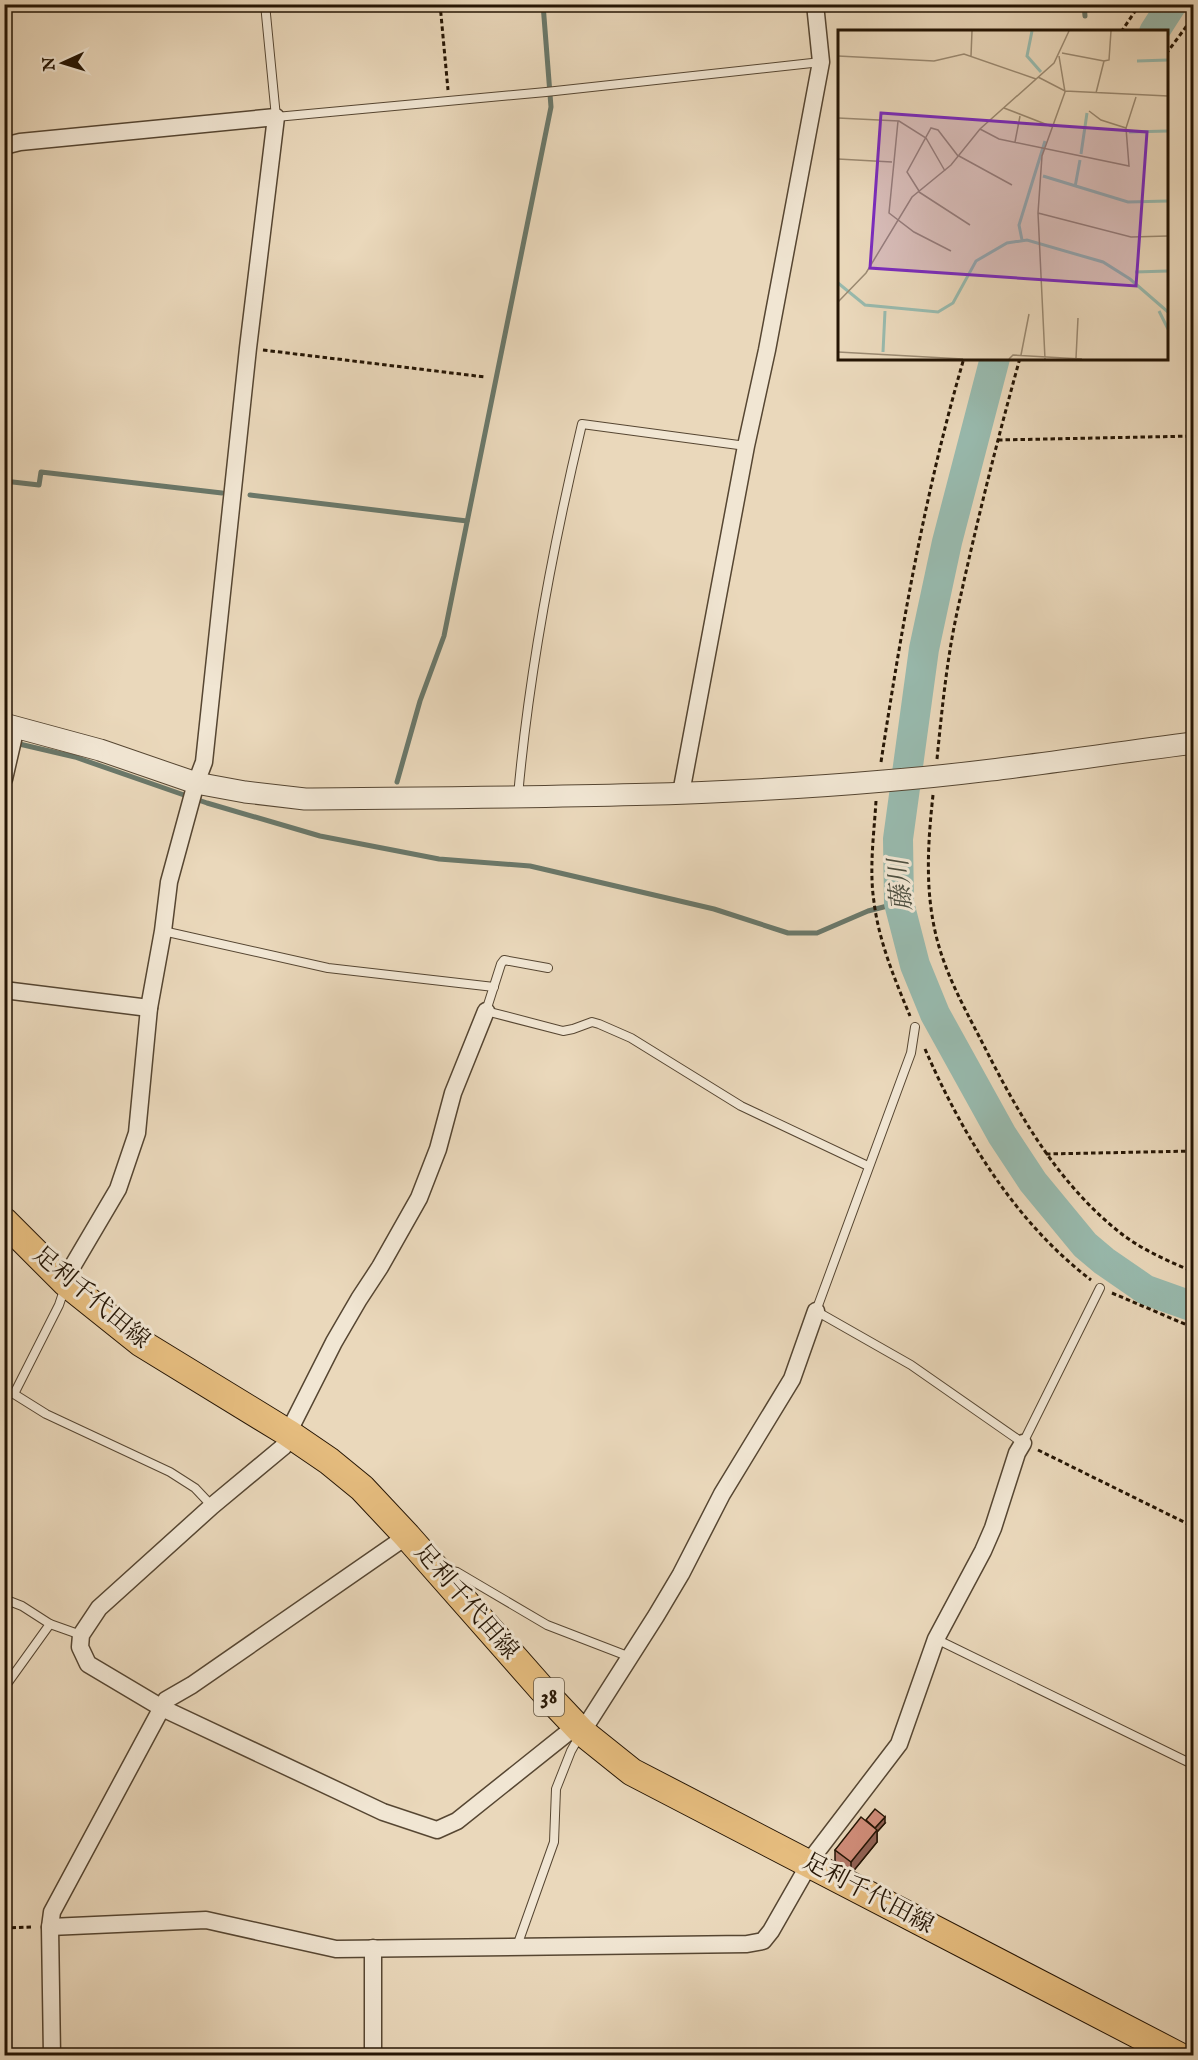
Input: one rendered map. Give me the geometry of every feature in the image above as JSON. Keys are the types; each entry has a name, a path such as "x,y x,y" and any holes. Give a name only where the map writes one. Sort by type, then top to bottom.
{"main road":[{"name":"足利千代田線","path":"4,1221 66,1283 141,1343 290,1434 329,1461 362,1488 579,1729 632,1772 1179,2055"}],"street":[{"path":"681,793 821,62 815,4"},
{"path":"4,146 20,142 276,117 248,348 204,762 196,783 169,882 149,1008 137,1132 118,1189 72,1267 66,1283"},
{"path":"4,778 10,726 100,750 196,783 245,792 305,798 518,797 681,793 879,782 1194,743"},
{"path":"4,990 149,1008"},
{"path":"486,1011 453,1093 438,1149 419,1198 334,1342 283,1447 212,1506 99,1608 81,1635 80,1647 88,1664 162,1708 382,1812 437,1830 457,1821 579,1729 630,1657 676,1582 722,1494 792,1379 816,1311"},
{"path":"50,1927 206,1920 336,1949 747,1944 763,1941 815,1854 899,1744 936,1638 983,1551 993,1528 1017,1453 1023,1443"},
{"path":"52,2055 50,1927 52,1912 166,1700 192,1685 407,1536"},
{"path":"373,1948 373,2055"}],"lane":[{"path":"265,4 276,117 821,62"},
{"path":"518,797 522,746 545,606 561,514 582,424 746,446"},
{"path":"163,931 328,968 494,987"},
{"path":"548,968 510,959 504,960 486,1011 563,1031 592,1022 599,1024 651,1050 741,1106 868,1166"},
{"path":"915,1027 911,1053 816,1311 911,1365 1023,1443 1100,1287"},
{"path":"14,1394 59,1305 66,1283"},
{"path":"4,1391 14,1394 46,1414 170,1472 195,1488 212,1506"},
{"path":"437,1569 457,1572 547,1624 630,1657"},
{"path":"4,1599 22,1606 50,1624 81,1635"},
{"path":"4,1688 50,1624"},
{"path":"936,1638 1194,1765"},
{"path":"517,1947 554,1842 556,1789 579,1729"}],"path":[{"path":"440,4 449,101"},
{"path":"1123,30 1140,4"},
{"path":"1168,53 1194,16"},
{"path":"248,348 485,376"},
{"path":"963,360 937,456 917,544 879,782 872,875 875,914 884,950 898,989 933,1067 985,1163 1020,1211 1070,1264 1100,1287 1194,1328"},
{"path":"1019,360 957,610 933,777 927,874 932,913 941,955 949,977 1006,1090 1046,1154 1071,1186 1119,1232 1151,1252 1194,1272"},
{"path":"998,440 1194,436"},
{"path":"1046,1154 1194,1150"},
{"path":"1023,1443 1194,1527"},
{"path":"4,1928 50,1927"}],"building":[{"path":"875,1809 885,1817 875,1828 866,1820"},
{"path":"861,1817 877,1830 851,1862 835,1850"}],"waterway":[{"path":"397,782 420,701 444,636 551,107 543,4"},
{"path":"1084,4 1085,16"},
{"name":"藤川","path":"1155,30 1172,4"},
{"path":"4,85 9,131"},
{"name":"藤川","path":"994,360 947,542 924,649 898,839 899,903 915,965 935,1014 1002,1135 1033,1182 1085,1245 1104,1261 1146,1290 1194,1307"},
{"path":"4,481 39,485 41,472 222,493"},
{"path":"250,495 467,521"},
{"path":"15,743 75,757 207,803 320,836 439,859 530,866 714,909 788,933 817,933 868,911 899,903"}]}
